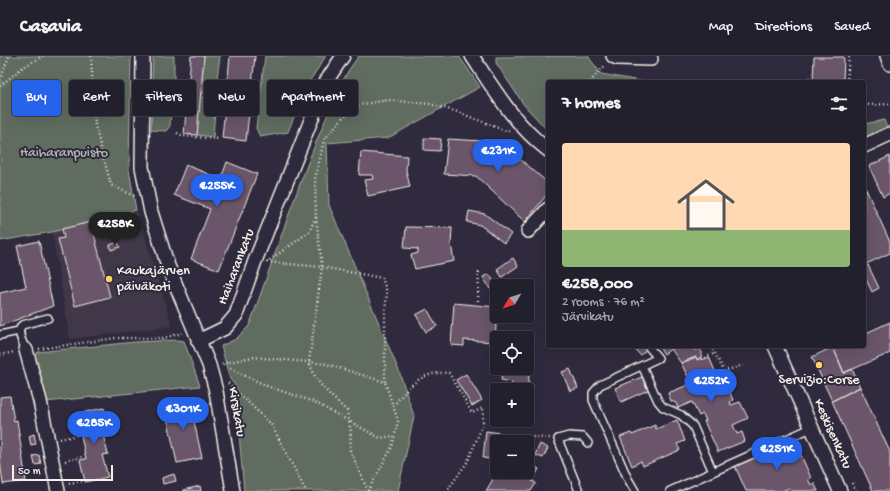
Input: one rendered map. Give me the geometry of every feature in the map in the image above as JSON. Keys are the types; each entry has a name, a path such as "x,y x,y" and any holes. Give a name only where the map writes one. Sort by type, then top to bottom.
{"street":[{"name":"Kirsikatu","path":"142,56 142,168 151,212 168,266 208,365 216,391 233,491"},
{"name":"Haiharankatu","path":"198,341 224,328 236,315 255,261 327,80 343,56"},
{"path":"472,56 520,125 546,148"},
{"path":"888,56 890,64"},
{"path":"615,57 652,59"},
{"path":"866,145 890,134"},
{"path":"528,231 546,211"},
{"name":"Keskisenkatu","path":"776,348 840,491"},
{"path":"26,350 40,401 58,491"}],"lane":[{"path":"26,350 19,331 22,325 48,318"},
{"path":"0,335 19,331"},
{"path":"635,491 628,479 593,400 593,393 600,384 658,358 650,348"},
{"path":"642,366 658,401 663,407 681,415 693,426 713,472"},
{"path":"670,491 811,428"},
{"path":"579,491 558,439 569,436 583,438 588,443"}],"path":[{"path":"0,80 9,56"},
{"path":"0,86 22,68 43,56"},
{"path":"91,56 94,126 111,185 136,197"},
{"path":"847,80 849,56"},
{"path":"592,80 599,71 615,57"},
{"path":"368,491 350,450 351,432 347,411 330,395 316,378 309,362 322,267 316,216 314,180 324,140 344,116 360,105 388,100 430,104 458,112 506,131 520,125"},
{"path":"866,106 890,104"},
{"path":"177,133 183,136 218,139"},
{"path":"316,216 309,232 267,262 322,267 382,278 387,292 385,314 385,382 398,420 392,447 368,491"},
{"path":"478,268 478,301"},
{"path":"0,355 116,338 164,338 184,332 179,321 188,317"},
{"path":"712,348 724,371"},
{"path":"701,359 716,353"},
{"path":"385,382 326,364 309,362 252,357 220,364 267,386 314,402 380,438 394,436"},
{"path":"716,374 743,365"},
{"path":"393,407 414,383 435,372 449,373 472,413 483,408 483,424 468,461 447,491"},
{"path":"228,384 271,424 306,491"},
{"path":"48,442 78,435"},
{"path":"534,437 558,439"},
{"path":"53,464 82,458"}],"shaded area":[{"name":"Kaukajärven päiväkoti","path":"137,210 172,326 70,339 52,232"}],"green space":[{"name":"Haiharanpuisto","path":"0,56 131,56 129,170 136,210 52,232 0,241"},
{"path":"153,56 174,56 174,80 152,80"},
{"path":"204,56 220,56 217,80 204,80 204,92 201,92"},
{"path":"265,56 326,56 310,80 267,80 267,116 294,116 288,132 260,137 256,128 258,116 259,116"},
{"path":"359,56 459,56 480,87 388,138 327,143 329,205 399,371 414,416 398,491 244,491 236,399 237,388 230,379 221,346 236,339 249,326 327,116 358,116 358,80 343,80"},
{"path":"588,56 601,74 635,80 546,80 546,129 524,105 496,63 496,57"},
{"path":"200,97 204,97 204,116 215,116 213,137 197,135"},
{"path":"151,116 171,116 170,126 166,131 151,130"},
{"path":"884,120 887,128 866,137 866,124"},
{"path":"184,341 200,386 45,402 31,360 38,352 135,342"}],"building":[{"path":"191,56 204,56 197,135 184,134 186,116 196,116 196,80 189,80"},
{"path":"230,56 255,56 252,80 228,80"},
{"path":"814,57 844,57 843,80 813,80"},
{"path":"224,116 249,116 246,141 222,138"},
{"path":"424,138 441,139 440,151 424,150"},
{"path":"448,139 500,142 546,181 546,196 525,222 476,176 444,174"},
{"path":"361,152 407,156 406,170 410,187 368,196 364,180 373,179 372,175 359,175"},
{"path":"890,156 890,193 883,197 869,166"},
{"path":"227,162 257,174 219,270 191,259 210,209 174,195 186,165 221,179"},
{"path":"866,189 890,242 890,253 866,264"},
{"path":"469,211 485,214 511,234 504,243 480,225 467,222"},
{"path":"91,222 110,297 75,306 58,239 64,238 62,229"},
{"path":"406,227 452,228 451,244 454,261 415,269 411,255 418,253 418,249 404,248"},
{"path":"39,241 53,306 0,326 0,293 26,287 17,246"},
{"path":"118,242 120,247 111,250 110,245"},
{"path":"513,258 518,266 502,277 497,269"},
{"path":"868,265 879,288 872,292 866,279 866,266"},
{"path":"489,274 492,279 490,279 490,289 483,277"},
{"path":"454,303 490,306 490,323 496,323 496,331 490,331 490,342 464,340 464,346 451,345"},
{"path":"427,309 437,326 426,332 416,315"},
{"path":"890,322 890,353 844,373 833,348 866,348 866,333"},
{"path":"634,348 644,348 646,350 640,355"},
{"path":"660,348 693,348 694,350 699,349 702,352 702,356 697,360 696,357 681,363 671,349 664,354"},
{"path":"833,348 844,373 852,369 860,387 832,401 812,357"},
{"path":"696,357 697,360 701,358 702,360 709,357 718,378 721,377 725,389 728,388 733,400 730,402 731,405 740,402 748,418 733,425 737,434 742,432 745,441 718,452 704,421 706,421 703,414 699,416 692,402 678,408 676,403 671,401 668,393 688,385 686,380 689,379 681,363"},
{"path":"570,369 578,388 570,391 562,372"},
{"path":"466,374 482,400 472,406 456,380"},
{"path":"502,375 529,375 528,383 512,383 501,380"},
{"path":"642,377 648,390 621,402 615,388"},
{"path":"860,387 890,452 890,491 873,491 832,401"},
{"path":"10,396 14,421 17,420 26,481 3,484 0,460 0,397"},
{"path":"189,398 202,458 177,463 164,404"},
{"path":"104,408 109,430 102,431 108,454 102,455 108,477 85,482 80,460 86,459 81,436 86,435 81,413"},
{"path":"677,420 685,441 677,444 680,450 643,466 641,461 632,466 620,437 631,433 632,435 655,425 656,429"},
{"path":"486,431 501,433 501,435 490,435 490,459 483,458"},
{"path":"34,434 36,444 31,445 29,436"},
{"path":"794,439 811,478 808,479 811,485 814,483 818,491 791,491 789,488 782,491 746,491 735,466"},
{"path":"540,444 548,448 543,458 535,455"},
{"path":"39,455 41,464 35,465 33,456"},
{"path":"534,466 539,469 534,478"},
{"path":"174,474 176,481 163,484 162,478"},
{"path":"493,479 533,479 532,481 536,483 531,491 486,491"},
{"path":"200,486 201,491 183,491 183,490"}],"place":[{"name":"Kaukajärven päiväkoti","path":"109,279"},
{"name":"Servizio:Corse","path":"819,365"}]}
